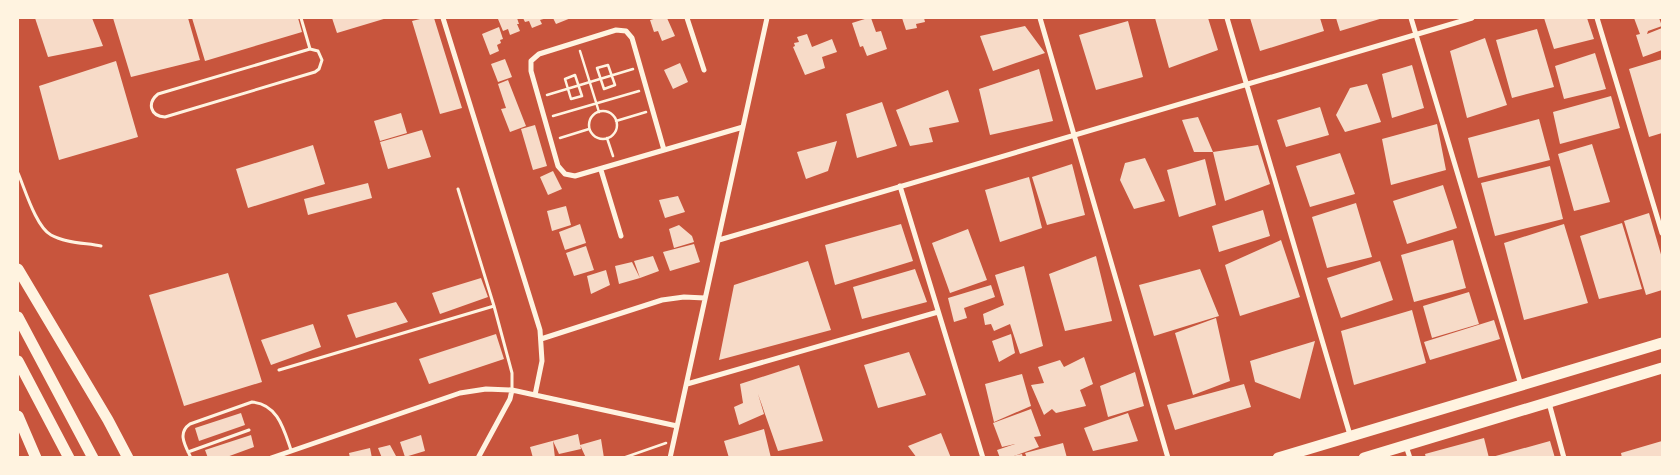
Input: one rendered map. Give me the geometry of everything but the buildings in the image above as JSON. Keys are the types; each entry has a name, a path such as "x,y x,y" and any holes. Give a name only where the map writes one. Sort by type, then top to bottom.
{"highway":[{"path":"18,270 108,420 128,458"},
{"path":"18,317 93,458"},
{"path":"1278,458 1662,343"},
{"path":"18,361 69,458"},
{"path":"1364,458 1662,368"},
{"path":"18,416 36,458"}],"street":[{"path":"443,18 540,330 541,373 535,395"},
{"path":"687,18 704,70"},
{"path":"670,458 767,18"},
{"path":"1040,18 1168,458"},
{"path":"1227,18 1350,436"},
{"path":"1411,18 1521,385"},
{"path":"718,240 1472,18"},
{"path":"1597,18 1662,233"},
{"path":"664,150 632,38 626,31 616,30 539,54 531,61 531,71 558,166 565,174 576,176 601,170 743,127"},
{"path":"601,170 621,236"},
{"path":"900,186 982,458"},
{"path":"541,339 662,300 684,297 706,298"},
{"path":"686,384 938,312"},
{"path":"274,457 460,393 486,389 512,390 677,426"},
{"path":"478,458 510,399 512,390"},
{"path":"1549,403 1564,458"},
{"path":"1406,445 1410,458"}],"lane":[{"path":"301,18 310,49"},
{"path":"310,49 318,51 322,60 321,65 315,72 164,117 154,113 151,108 153,98 158,94 310,49"},
{"path":"18,173 39,221 47,233 58,238 101,246"},
{"path":"458,189 494,306 512,373 512,390"},
{"path":"279,370 494,306"},
{"path":"191,458 182,438 185,427 252,402 262,404 278,418 291,450"},
{"path":"188,452 250,430"}],"path":[{"path":"577,42 599,112"},
{"path":"608,65 615,85 604,89 601,79 597,68 608,65"},
{"path":"538,98 640,67"},
{"path":"575,75 582,96 571,100 568,89 565,78 575,75"},
{"path":"545,118 647,89"},
{"path":"616,121 653,109"},
{"path":"599,112 608,112 616,121 614,133 607,138 597,138 589,129 591,117 599,112"},
{"path":"551,141 589,129"},
{"path":"607,138 616,165"},
{"path":"623,458 674,440"}]}
